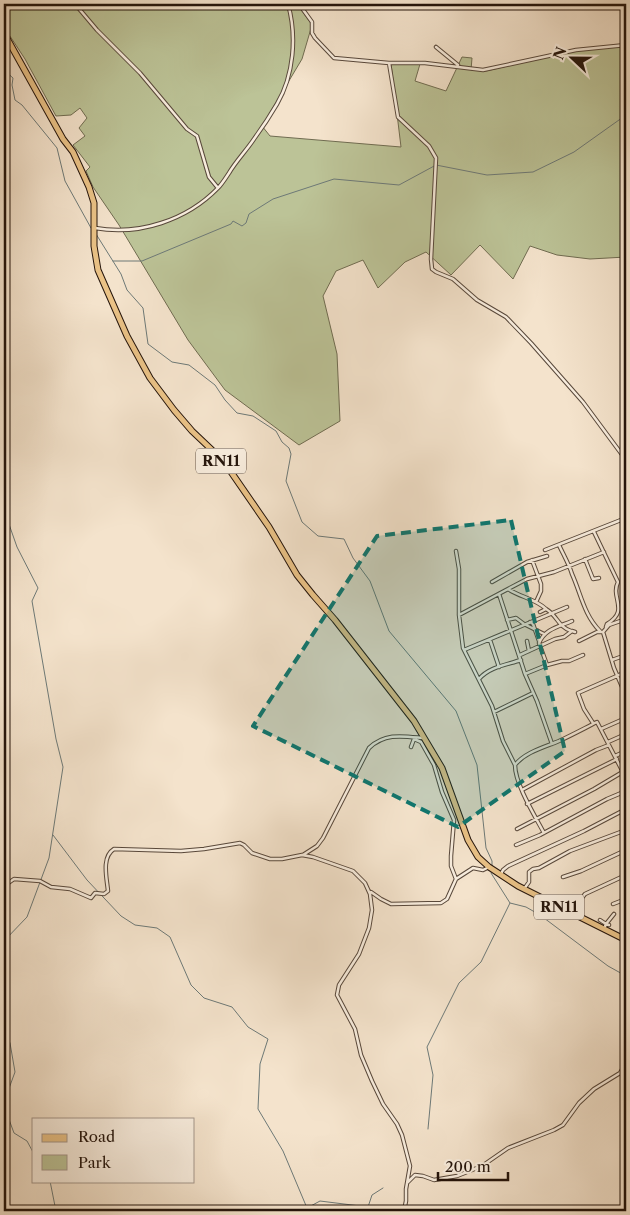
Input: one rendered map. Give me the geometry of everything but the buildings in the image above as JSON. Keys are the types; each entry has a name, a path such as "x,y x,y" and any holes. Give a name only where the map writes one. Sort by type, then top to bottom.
{"main road":[{"name":"RN11","path":"4,33 63,139 73,152 90,187 94,203 94,252 101,277 127,336 150,378 174,410 229,469 270,527 297,575 402,704 426,738 447,778 471,846 478,858 491,869 523,889 626,940"}],"street":[{"path":"76,4 97,30 140,73 187,130 196,135 209,177 218,188"},
{"path":"94,227 120,230 156,225 188,212 206,200 218,188 278,103 287,81 292,56 293,33 288,4"},
{"path":"299,4 312,22 315,38 334,58 389,63 425,63 483,70 576,50 626,45"},
{"path":"436,47 459,66"},
{"path":"389,63 398,117 429,146 436,158 432,269 453,279 477,300 506,317 587,407 626,460"},
{"path":"545,550 626,518"},
{"path":"579,641 601,632 607,624 616,618 619,605 616,589 618,582 594,532"},
{"path":"559,545 583,605 594,625 601,632 617,676 625,689 626,696"},
{"path":"456,551 459,569 459,615 464,650 494,712 503,741 515,765 515,771 527,804 544,833"},
{"path":"459,615 527,579 554,572 604,552"},
{"path":"492,582 532,560 547,556"},
{"path":"532,560 538,575 541,591 536,602"},
{"path":"585,560 593,579 598,578"},
{"path":"508,589 516,595 536,602 552,613 560,626 573,631 564,637 539,644 519,655"},
{"path":"499,594 525,674 534,693 552,744"},
{"path":"464,650 567,607"},
{"path":"540,612 546,609"},
{"path":"507,620 516,618 544,634"},
{"path":"606,627 626,618"},
{"path":"530,621 533,624 547,665"},
{"path":"539,644 544,634 551,628 572,621"},
{"path":"490,640 499,673"},
{"path":"527,641 529,651"},
{"path":"517,646 529,651"},
{"path":"525,674 547,665 569,661 583,655"},
{"path":"612,660 626,655"},
{"path":"479,679 486,672 521,660"},
{"path":"594,723 591,721 578,693 626,672"},
{"path":"494,712 534,693"},
{"path":"601,728 626,718"},
{"path":"515,765 538,749 598,722 625,770 626,778"},
{"path":"522,790 626,734"},
{"path":"4,886 12,879 20,879 40,881 51,886 70,889 91,898 95,893 107,894 107,858 109,852 114,849 204,850 240,843 246,846 252,853 270,859 302,855 316,846 323,838 369,748 380,739 396,736 426,738"},
{"path":"411,747 414,739 421,742 434,765 442,792 454,820 451,866 456,879"},
{"path":"527,804 626,751"},
{"path":"517,830 594,789 625,770"},
{"path":"516,845 544,833 607,799 626,791"},
{"path":"501,875 508,866 626,809"},
{"path":"523,889 528,882 529,872 533,869 539,868 570,851 626,830"},
{"path":"563,877 581,871 626,850"},
{"path":"302,855 353,871 362,879 369,891 372,910 366,936 359,954 339,985 337,995 355,1029 361,1055 372,1081 387,1111 401,1132 410,1166 404,1211"},
{"path":"369,891 381,900 391,904 436,904 445,901 456,879 473,868 491,869"},
{"path":"570,913 582,895 626,875"},
{"path":"613,904 626,899"},
{"path":"603,929 614,914"},
{"path":"600,920 608,924"},
{"path":"626,979 624,983 626,988"},
{"path":"407,1183 415,1176 423,1176 435,1180 454,1177 472,1171 508,1148 554,1130 563,1125 579,1103 594,1089 620,1073 626,1063"}],"highlighted area":[{"path":"511,520 565,751 458,827 253,726 377,536"}],"green space":[{"path":"4,4 297,4 312,25 302,59 262,126 270,136 401,147 391,64 420,64 415,81 446,91 462,57 472,58 471,70 486,71 577,50 626,44 626,257 590,259 557,255 530,246 513,279 480,245 451,275 426,252 405,262 378,288 363,260 336,271 323,296 337,354 340,421 299,445 225,390 188,340 119,225 93,187 86,171 90,167 73,145 85,136 79,128 87,118 80,108 71,115 56,116 25,59 4,27"}],"waterway":[{"path":"4,70 13,78 12,85 15,100 22,105 57,148 65,181 91,228"},
{"path":"113,261 142,261 231,224 233,221 242,226 246,223 249,214 273,199 334,179 399,185 436,165 487,175 533,172 574,152 626,115"},
{"path":"96,234 121,274 127,290 143,308 148,344 172,362 189,365 215,385 237,413 253,416 276,431 282,442 289,448 291,454 286,481 302,522 318,536 344,539 353,558 370,581 389,631 456,711 477,765 486,848 492,865"},
{"path":"4,510 17,547 38,588 32,601 56,739 63,767 49,858 27,917 4,941"},
{"path":"53,835 87,880 121,916 135,925 157,928 170,937 191,985 204,998 232,1007 248,1027 268,1039 260,1064 258,1109 283,1151 307,1208 320,1201 368,1207 372,1195 383,1188"},
{"path":"428,1129 433,1075 427,1047 459,983 481,962 510,903 491,873"},
{"path":"510,903 526,907 540,915 608,966 626,976"},
{"path":"4,1030 10,1043 15,1072 4,1102"},
{"path":"4,1106 14,1133 27,1141 32,1150"},
{"path":"50,1182 56,1211"}]}
